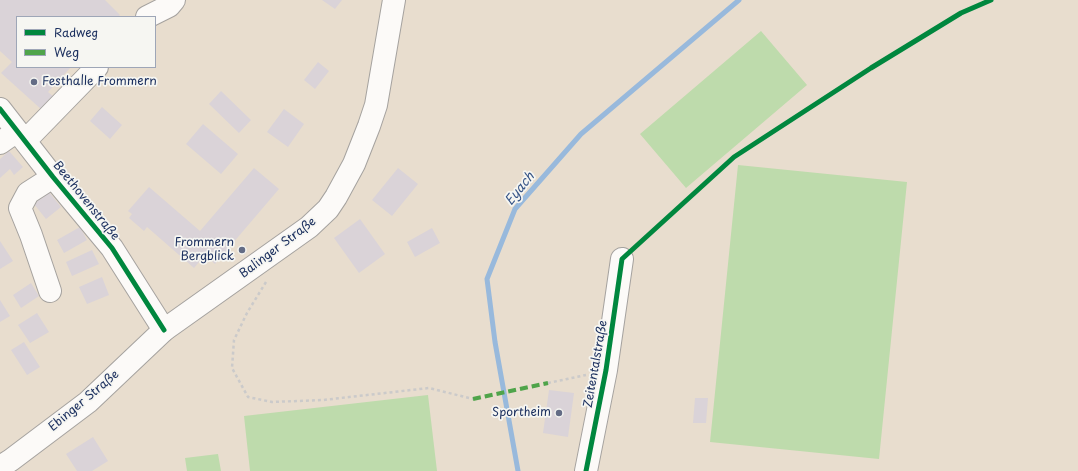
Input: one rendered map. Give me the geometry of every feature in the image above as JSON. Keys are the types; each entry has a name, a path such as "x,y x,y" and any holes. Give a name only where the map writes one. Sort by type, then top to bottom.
{"main road":[{"path":"149,16 169,6 174,0"},
{"name":"Balinger Straße","path":"164,330 309,227 328,209 354,164 376,105 394,0"},
{"path":"14,139 96,68"},
{"name":"Beethovenstraße","path":"0,109 14,139 53,177 112,248 164,330"},
{"path":"50,291 20,208 28,193 53,177"},
{"name":"Zeitentalstraße","path":"586,471 606,370 622,259"},
{"name":"Ebinger Straße","path":"0,467 88,402 164,330"}],"path":[{"path":"267,281 247,313 234,340 232,368 248,397 272,402 316,400 428,388 473,399"},
{"path":"548,383 606,370"}],"green space":[{"path":"761,31 807,85 686,188 640,134"},
{"path":"738,165 907,182 879,459 710,442"},
{"path":"428,395 437,471 250,471 244,416"},
{"path":"218,454 221,471 187,471 185,458"}],"building":[{"path":"0,0 105,0 120,15 16,16 16,68 70,68 48,92 54,97 42,110 1,73 12,62 0,51"},
{"path":"322,0 342,0 335,9"},
{"path":"318,62 329,71 315,89 304,80"},
{"path":"221,91 251,120 239,133 209,104"},
{"path":"102,107 122,125 110,139 90,121"},
{"path":"284,109 304,124 288,147 267,132"},
{"path":"203,124 238,154 221,174 186,144"},
{"path":"9,151 23,167 14,175 10,169 0,178 0,159"},
{"path":"254,168 279,189 215,264 205,255 194,268 147,227 144,231 129,218 132,214 128,211 149,187 200,231"},
{"path":"398,168 418,184 392,216 372,200"},
{"path":"45,187 61,207 46,219 30,199"},
{"path":"360,219 385,254 359,273 334,238"},
{"path":"80,227 87,240 64,253 57,240"},
{"path":"432,228 440,243 415,257 407,242"},
{"path":"0,241 13,261 0,269"},
{"path":"92,250 99,264 72,276 66,262"},
{"path":"102,277 109,295 87,304 79,287"},
{"path":"31,283 39,296 21,308 13,295"},
{"path":"0,300 10,316 0,322"},
{"path":"37,313 49,332 30,343 18,325"},
{"path":"24,342 40,367 27,375 11,350"},
{"name":"Sportheim","path":"549,390 574,393 568,437 543,433"},
{"path":"695,398 708,398 706,423 693,423"},
{"path":"93,437 108,461 92,471 77,471 66,454"}],"waterway":[{"name":"Eyach","path":"518,471 495,342 487,279 515,209 581,134 739,0"}],"marked path":[{"path":"473,399 548,383"}],"cycle path":[{"path":"586,471 606,370 622,259 734,157 871,68 961,13 991,0"},
{"path":"0,109 53,177 112,248 164,330"}],"place":[{"name":"Festhalle Frommern","path":"34,82"},
{"name":"Frommern Bergblick","path":"242,250"},
{"name":"Sportheim","path":"559,413"}]}
